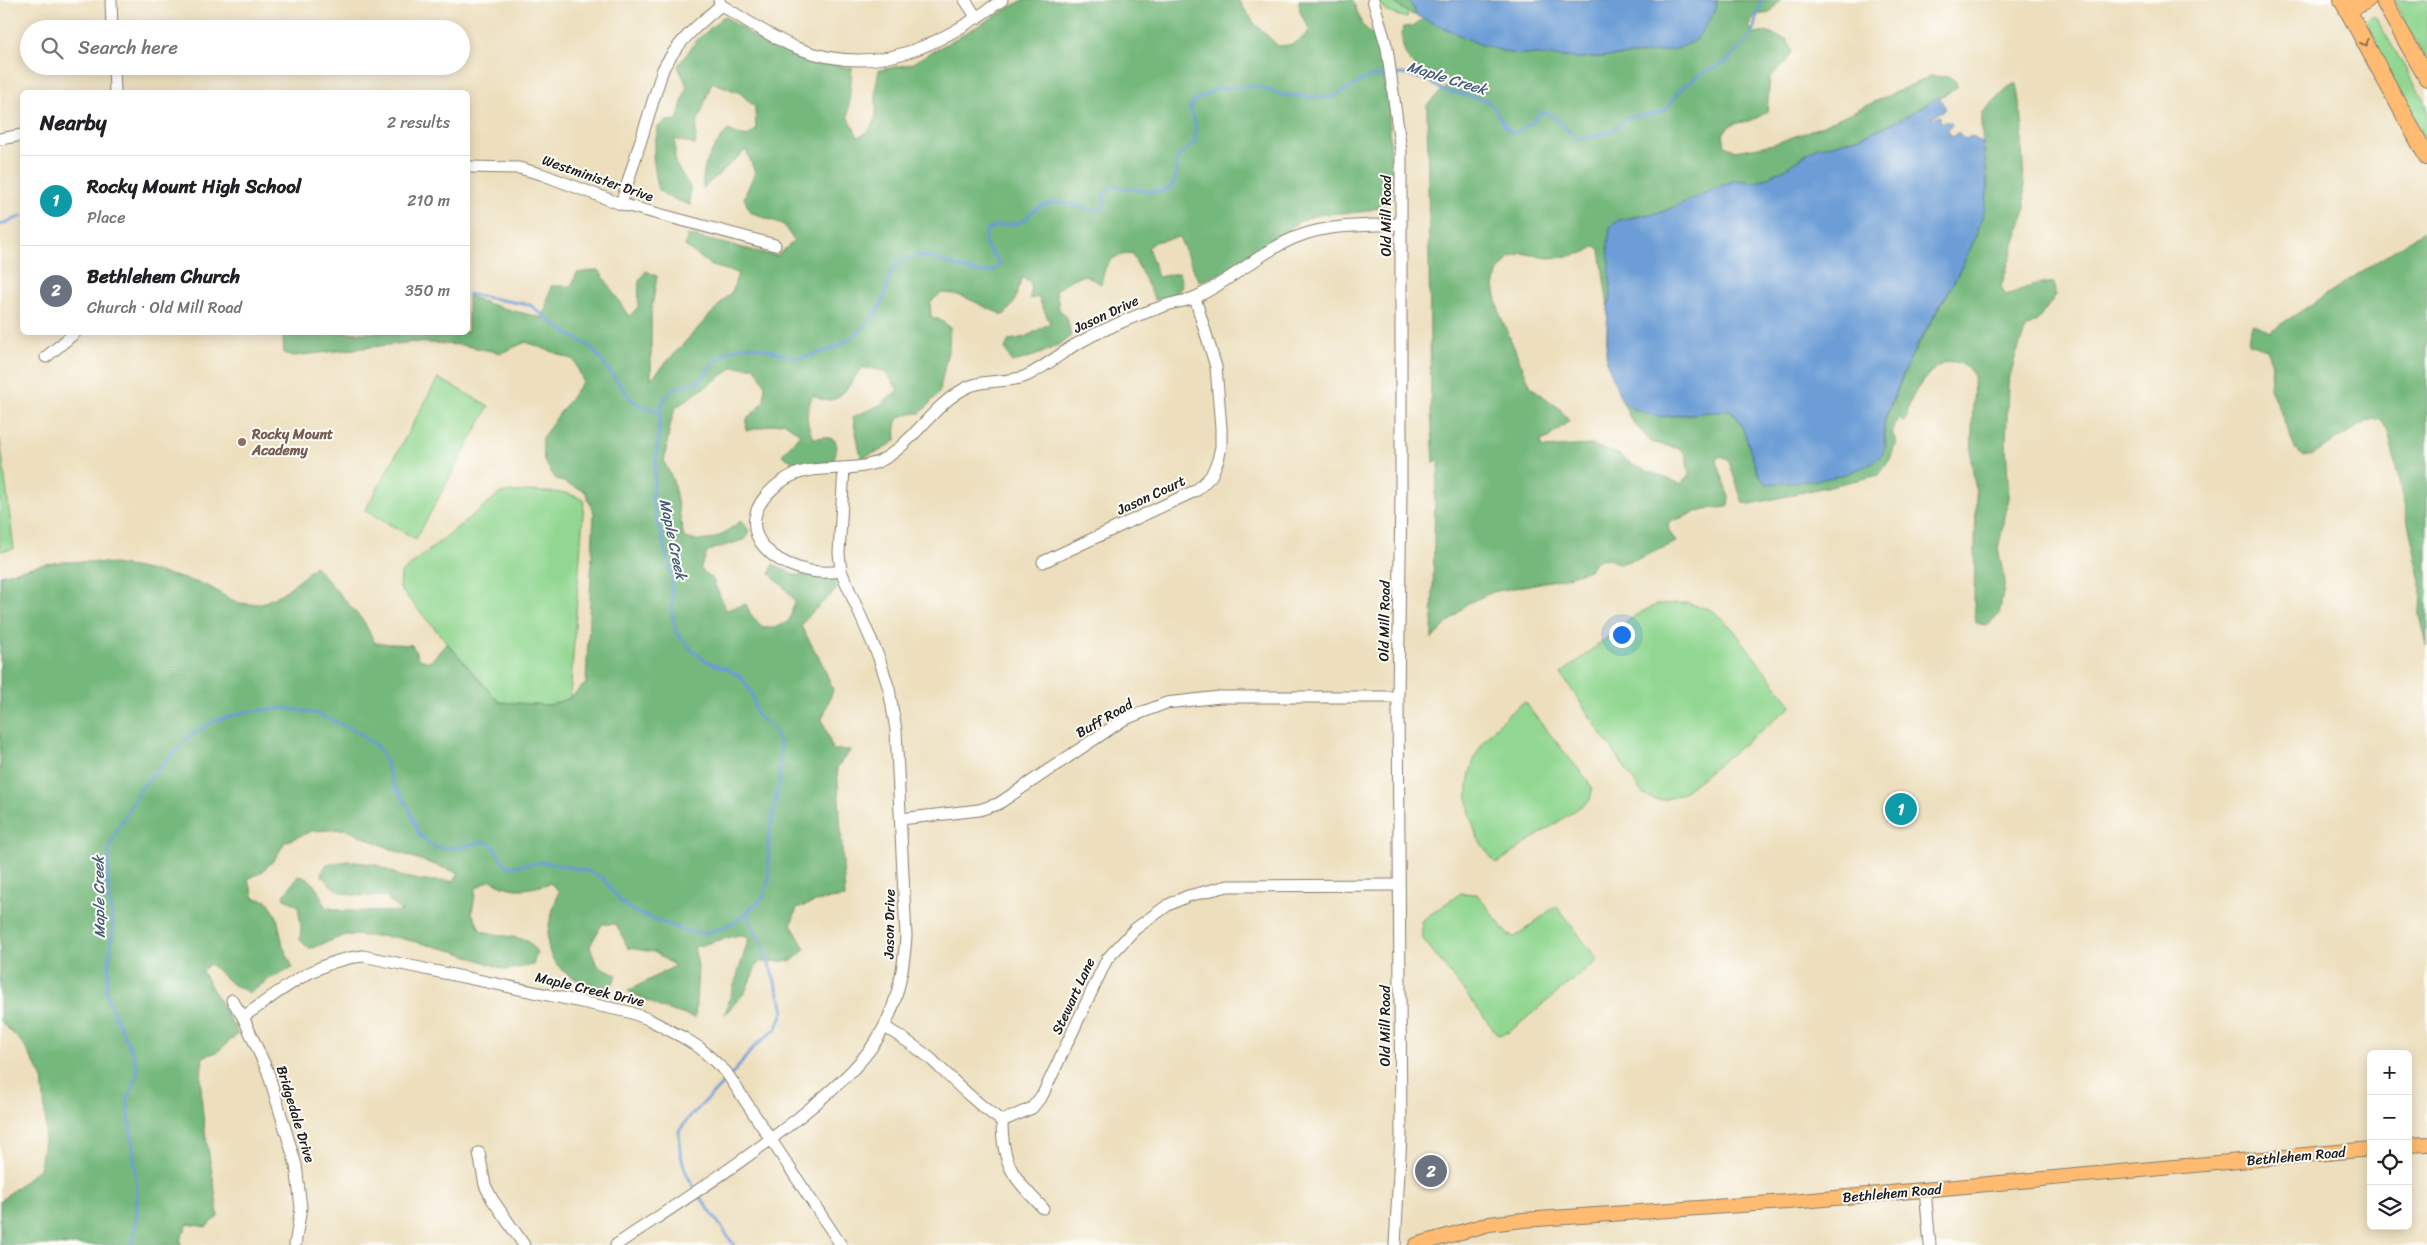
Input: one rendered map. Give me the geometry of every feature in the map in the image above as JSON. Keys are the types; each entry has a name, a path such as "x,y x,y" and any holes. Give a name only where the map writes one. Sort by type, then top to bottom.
{"highway":[{"path":"2367,0 2345,5 2427,157"},
{"path":"2383,0 2427,78"}],"main road":[{"path":"2412,1146 2427,1144"},
{"name":"Bethlehem Road","path":"1416,1245 1489,1224 1925,1190 2367,1149"}],"street":[{"path":"111,0 112,20"},
{"path":"965,0 977,18"},
{"path":"621,204 663,69 674,49 720,2 775,38 798,48 839,58 861,60 884,58 924,48 977,18 1002,0"},
{"name":"Old Mill Road","path":"1373,0 1387,48 1401,150 1402,326 1398,697 1401,1136 1395,1245"},
{"path":"114,75 115,90"},
{"path":"0,139 20,135"},
{"name":"Westminister Drive","path":"470,167 519,168 541,174 621,204 775,245"},
{"name":"Jason Drive","path":"841,570 813,573 784,563 760,541 754,528 755,515 760,503 768,493 789,476 819,469 844,468 880,460 895,450 954,395 966,387 980,383 1025,377 1075,345 1116,324 1141,313 1195,298 1245,269 1286,242 1303,234 1324,229 1400,224"},
{"name":"Jason Court","path":"1043,562 1197,490 1211,476 1221,447 1218,392 1214,359 1195,298"},
{"path":"46,357 72,335"},
{"name":"Jason Drive","path":"616,1245 771,1140 842,1081 866,1055 885,1027 904,965 906,936 896,730 889,689 868,629 841,570 839,553 844,468"},
{"name":"Buff Road","path":"900,819 979,810 998,804 1123,720 1166,704 1220,697 1398,697"},
{"name":"Stewart Lane","path":"1002,1121 1032,1108 1043,1094 1107,959 1135,928 1168,905 1188,896 1228,886 1398,885"},
{"name":"Maple Creek Drive","path":"243,1017 331,961 363,956 629,1012 667,1028 700,1048 737,1086 841,1245"},
{"name":"Bridgedale Drive","path":"232,1000 243,1017 268,1072 296,1164 301,1208 295,1245"},
{"path":"885,1027 909,1042 932,1060 963,1092 1002,1121 1004,1154 1011,1173 1043,1208"},
{"path":"479,1153 485,1185 492,1199 524,1245"},
{"path":"1925,1190 1930,1245"}],"green space":[{"path":"1023,0 1238,0 1255,24 1278,46 1296,42 1310,30 1300,12 1299,0 1353,0 1362,25 1379,40 1389,111 1392,198 1381,206 1370,210 1324,214 1301,221 1242,261 1199,282 1179,237 1154,242 1148,247 1158,277 1179,273 1182,286 1178,292 1155,300 1132,253 1118,256 1107,265 1101,284 1085,275 1070,280 1056,290 1059,309 1067,317 1071,336 1043,352 1012,362 1005,348 1009,340 1026,337 1050,323 1038,297 1030,299 1031,282 1022,277 1014,303 1004,315 958,295 941,293 930,302 931,317 940,320 950,327 949,346 939,393 921,413 908,414 900,418 896,426 896,440 882,450 861,458 853,417 880,405 898,390 891,379 880,370 862,368 842,394 836,398 830,400 822,399 813,395 807,417 809,427 813,438 826,437 835,440 837,448 833,462 798,465 782,455 800,434 784,422 746,431 747,419 764,402 765,385 755,367 734,367 675,408 664,462 673,480 684,538 709,540 716,538 742,520 749,531 746,539 708,551 700,569 712,578 726,610 746,604 751,615 763,628 775,628 789,621 795,601 770,574 773,564 795,575 835,577 837,589 801,626 823,665 833,690 822,719 833,750 851,750 837,767 845,897 822,900 797,908 791,924 805,949 792,961 758,962 745,992 725,1014 749,938 738,935 694,947 698,966 695,1018 662,1008 628,991 675,966 654,952 628,948 616,924 602,924 590,946 596,964 617,975 611,987 600,987 584,983 562,970 549,950 548,939 551,916 559,891 550,883 527,889 513,889 491,880 476,888 472,913 481,931 527,940 537,952 533,965 506,970 454,951 395,937 346,935 309,949 300,940 301,927 298,906 283,897 298,876 308,878 319,891 325,907 343,911 402,912 385,896 357,895 342,892 328,882 321,874 327,864 349,861 377,865 400,876 424,881 454,881 459,873 403,854 345,829 312,831 285,842 275,859 262,872 248,879 254,898 268,901 277,917 283,946 293,968 269,979 250,993 232,984 210,964 202,971 238,1034 217,1052 203,1057 201,1097 218,1217 206,1227 188,1224 180,1240 181,1245 0,1245 0,1201 40,1168 46,1125 42,1076 23,1044 0,1021 0,575 45,564 64,562 122,565 206,585 231,600 255,604 279,595 315,566 364,622 375,643 412,645 419,659 430,662 447,643 499,702 549,705 570,698 586,683 594,513 585,491 556,479 544,461 542,438 583,381 574,360 526,342 501,353 462,345 414,342 294,356 284,353 284,335 470,335 470,297 498,307 543,318 551,286 571,286 577,273 599,270 629,317 638,307 639,281 646,271 657,276 651,314 651,379 733,290 738,273 712,266 685,246 687,235 777,256 794,241 784,225 750,212 744,198 755,172 746,150 703,188 706,163 728,130 746,137 756,130 755,107 740,93 712,82 697,124 695,145 675,139 675,163 690,187 690,205 668,197 658,189 653,157 658,127 666,121 677,120 687,86 678,66 696,41 724,16 762,42 805,60 852,68 848,117 858,137 871,128 876,117 876,87 879,70 911,64"},
{"path":"1379,0 1391,0 1408,13 1407,18 1387,12"},
{"path":"1391,0 1409,0 1417,16 1408,13"},
{"path":"1717,0 1780,0 1770,13 1755,15 1748,27 1757,34 1765,32 1786,39 1792,51 1786,62 1770,77 1767,112 1752,120 1732,125 1723,134 1725,146 1736,151 1774,144 1817,128 1931,76 1950,77 1956,82 1957,88 1899,120 1860,137 1833,145 1817,147 1785,169 1757,182 1735,180 1662,212 1633,217 1610,227 1611,288 1608,307 1600,250 1596,246 1584,253 1565,257 1547,258 1522,253 1509,258 1497,273 1494,287 1500,315 1531,387 1559,408 1569,421 1548,438 1541,441 1542,448 1591,445 1618,454 1633,465 1681,484 1689,475 1686,455 1680,449 1651,442 1631,420 1621,399 1634,408 1660,415 1673,416 1731,410 1740,420 1758,474 1886,447 1884,423 1910,359 1947,295 1977,235 1988,189 1982,134 1982,113 2007,88 2016,83 2023,127 2025,210 2001,287 2006,295 2039,283 2054,283 2056,295 2038,320 2026,328 2008,384 2006,446 2009,498 1998,549 2005,582 1999,615 1986,625 1976,623 1974,603 1976,492 1971,459 1974,376 1965,366 1956,362 1947,362 1938,366 1923,381 1911,400 1904,422 1900,418 1893,427 1893,436 1896,443 1890,459 1879,475 1751,504 1743,503 1728,459 1721,456 1716,459 1729,497 1728,507 1705,509 1668,523 1669,531 1676,542 1643,557 1619,564 1607,558 1597,560 1589,570 1565,578 1493,592 1468,603 1432,639 1435,493 1440,461 1434,463 1431,411 1427,105 1447,86 1448,77 1428,73 1412,64 1403,48 1403,27 1413,26 1423,19 1510,53 1579,58 1634,55 1713,15"},
{"path":"2393,0 2427,0 2427,62"},
{"path":"2374,15 2427,105 2427,143 2373,44 2367,19"},
{"path":"2427,229 2427,646 2420,615 2421,582 2388,431 2381,420 2372,419 2312,454 2303,456 2296,450 2270,388 2272,364 2266,349 2248,343 2250,328 2253,324 2269,332"},
{"path":"438,378 489,406 416,539 365,511"},
{"path":"0,439 14,549 0,551"},
{"path":"530,491 567,493 584,500 570,698 550,705 499,702 400,589 401,573 500,493"},
{"path":"1687,603 1712,610 1732,628 1792,706 1681,794 1657,800 1642,793 1561,674 1636,615 1658,604"},
{"path":"1524,702 1588,781 1592,790 1590,800 1496,864 1475,831 1468,791 1470,774 1483,742 1508,715"},
{"path":"1461,893 1477,894 1508,935 1515,937 1556,906 1598,960 1509,1032 1498,1035 1423,939 1421,921"}],"water":[{"path":"1409,0 1717,0 1713,15 1696,40 1677,49 1634,55 1579,58 1510,53 1479,44 1417,16"},
{"path":"1939,97 1946,109 1932,117 1932,119 1940,116 1940,122 1951,122 1952,125 1947,131 1952,137 1958,132 1965,139 1972,136 1983,144 1987,176 1985,207 1978,231 1968,254 1920,340 1887,413 1884,423 1884,451 1878,458 1866,466 1838,476 1809,481 1765,484 1755,466 1742,427 1731,410 1658,417 1633,409 1621,399 1607,363 1606,352 1608,307 1611,298 1608,243 1610,227 1618,220 1662,212 1735,180 1757,182 1785,169 1817,147 1833,145 1860,137 1899,120"}],"waterway":[{"name":"Maple Creek","path":"132,1245 137,1210 137,1193 128,1098 138,1073 134,1056 108,1001 106,990 113,926 108,885 109,848 118,828 142,787 190,736 214,721 245,712 287,708 318,714 358,732 377,747 383,755 393,784 409,808 418,833 435,848 459,848 484,841 492,845 507,867 544,862 588,871 603,878 621,902 635,912 691,933 707,933 734,923 762,899 769,880 768,843 779,782 780,745 775,732 756,714 752,693 741,677 727,669 705,661 676,632 672,613 672,575 652,501 661,406 671,391 680,386 699,382 722,355 738,348 747,346 757,347 801,358 844,343 860,331 874,316 881,305 890,274 898,263 905,259 925,256 973,271 984,272 993,270 1000,264 986,245 985,233 992,228 1021,222 1036,209 1051,203 1066,203 1097,211 1105,205 1104,194 1112,186 1153,192 1168,189 1173,185 1175,179 1177,158 1194,143 1196,127 1190,109 1194,101 1218,88 1257,86 1282,95 1331,98 1369,77 1403,74 1429,81 1442,90 1485,100 1490,103 1508,130 1513,133 1530,125 1538,115 1544,112 1554,117 1575,137 1583,139 1612,131 1627,117 1655,114 1665,110 1682,88 1699,75 1723,64 1745,45 1753,32 1761,0"},
{"path":"0,225 20,217"},
{"path":"470,294 530,305 565,332 591,347 631,399 640,405 661,412"},
{"path":"695,1189 686,1173 680,1152 679,1131 687,1120 734,1072 754,1047 777,1028 784,1009 763,946 746,913"},
{"path":"698,1194 734,1245"}],"place":[{"name":"Rocky Mount Academy","path":"242,442"},
{"name":"Rocky Mount High School","path":"1901,809"},
{"name":"Bethlehem Church","path":"1431,1171"}]}
